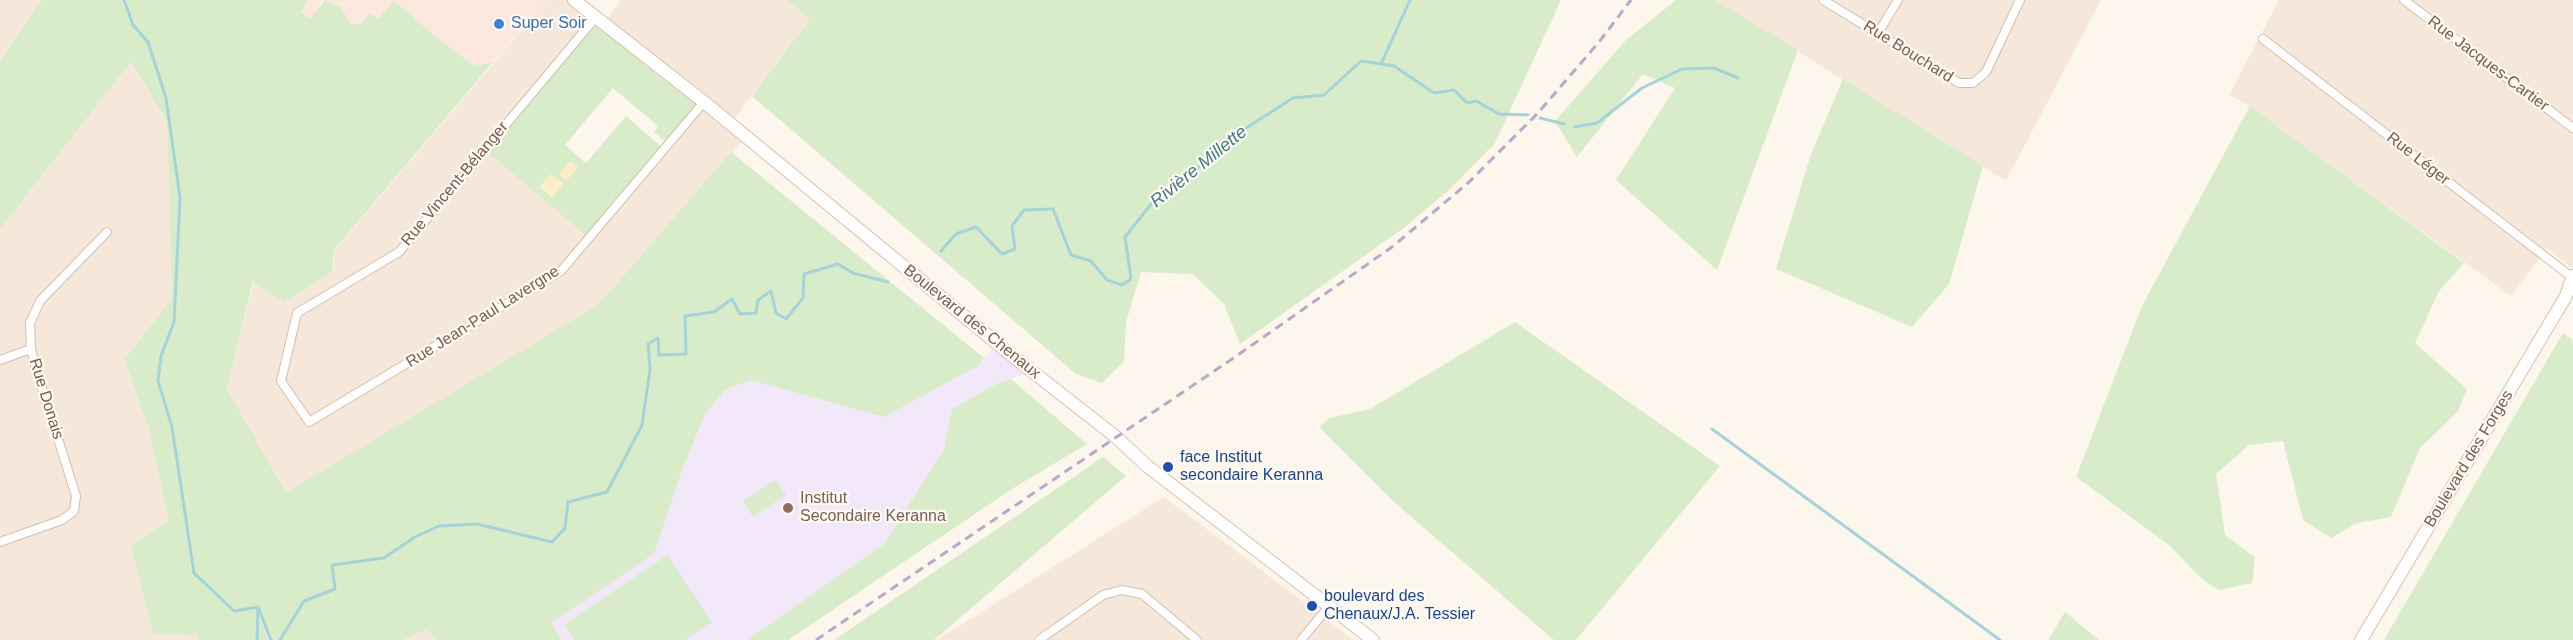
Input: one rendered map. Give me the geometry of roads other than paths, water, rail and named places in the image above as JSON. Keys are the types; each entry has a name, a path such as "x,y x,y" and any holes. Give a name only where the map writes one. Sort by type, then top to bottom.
{"main road":[{"name":"Boulevard des Chenaux","path":"574,0 704,102 1010,354 1116,437 1147,466 1373,640"},
{"name":"Boulevard des Forges","path":"2361,640 2566,296 2572,278"}],"street":[{"name":"Rue Bouchard","path":"1823,0 1959,83 1973,83 1986,72 2020,0"},
{"path":"1878,33 1898,0"},
{"name":"Rue Jacques-Cartier","path":"2404,0 2573,128"},
{"name":"Rue Vincent-Bélanger","path":"309,422 281,381 297,313 399,252 596,17"},
{"name":"Rue Léger","path":"2264,39 2572,278"},
{"name":"Rue Jean-Paul Lavergne","path":"309,422 561,271 704,102"},
{"name":"Rue Donais","path":"0,542 62,520 74,511 76,496 31,349 30,323 40,301 107,232"},
{"path":"0,360 31,349"},
{"path":"1039,640 1103,595 1122,590 1142,594 1197,640"},
{"path":"1301,640 1330,605"}],"waterway":[{"path":"124,0 133,25 148,42 166,98 180,198 174,322 161,356 158,381 172,427 194,573 234,611 258,607"},
{"name":"Rivière Millette","path":"941,251 956,234 976,227 1002,254 1015,249 1012,226 1024,210 1053,209 1071,255 1091,261 1107,280 1122,285 1131,279 1125,237 1152,203 1180,178 1191,174 1229,139 1293,98 1324,95 1361,61 1381,64 1410,0"},
{"path":"1381,64 1394,66 1434,93 1454,90 1467,103 1476,101 1499,114 1528,115"},
{"path":"1574,127 1597,123 1642,88 1682,69 1714,68 1738,78"},
{"path":"1540,118 1564,124"},
{"name":"Rivière Millette","path":"280,640 304,601 335,589 332,565 384,558 415,537 439,526 477,524 552,542 565,528 568,502 607,492 642,425 650,369 648,344 658,338 659,355 686,354 685,316 714,312 732,299 740,314 756,313 758,300 771,291 776,313 786,319 803,298 804,274 838,264 853,273 888,282"},
{"path":"1712,429 2000,640"},
{"name":"Rivière Millette","path":"257,640 258,607 271,640"}],"railway":[{"path":"816,640 1235,357 1392,247 1468,183 1537,114 1599,42 1631,0"}],"place":[{"name":"Super Soir","path":"499,24"},
{"name":"face Institut secondaire Keranna","path":"1168,467"},
{"name":"Institut Secondaire Keranna","path":"788,508"},
{"name":"boulevard des Chenaux/J.A. Tessier","path":"1312,606"}]}
